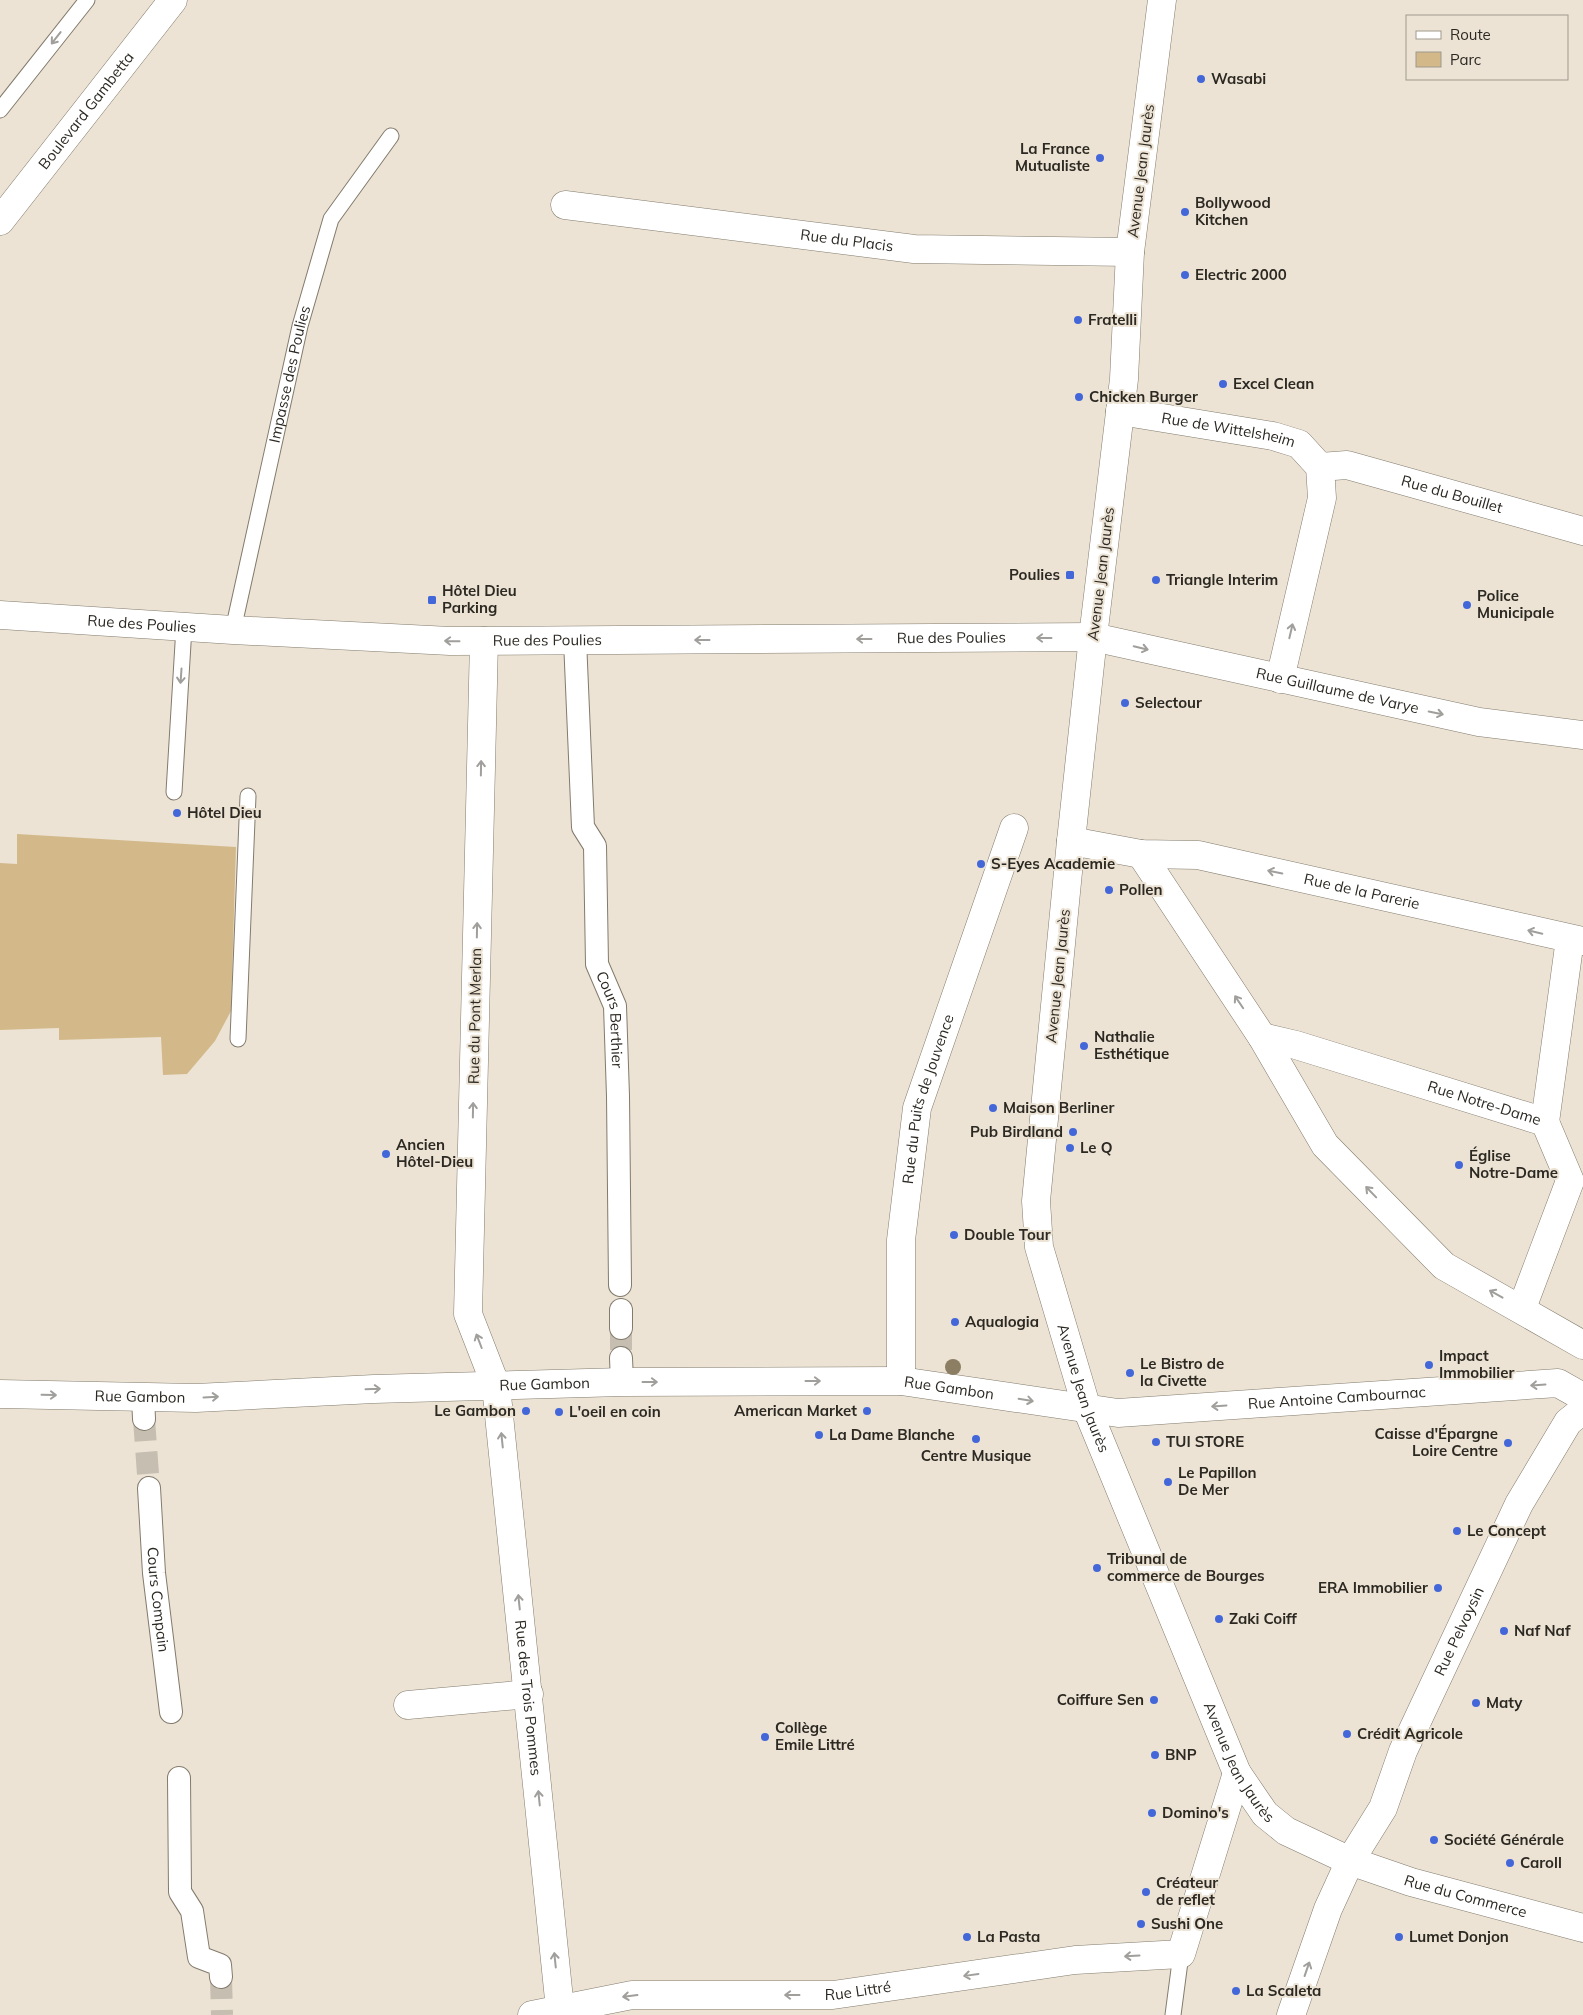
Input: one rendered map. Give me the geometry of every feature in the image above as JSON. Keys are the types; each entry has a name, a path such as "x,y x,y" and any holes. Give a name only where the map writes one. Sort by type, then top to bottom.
{"street":[{"name":"Boulevard Gambetta","path":"0,221 173,0"},
{"name":"Avenue Jean Jaurès","path":"1162,0 1130,252 1124,379 1071,841 1036,1201 1039,1247 1087,1409 1237,1773 1265,1814 1286,1831 1350,1861"},
{"name":"Rue du Placis","path":"565,204 914,249 1130,252"},
{"name":"Rue de Wittelsheim","path":"1120,411 1273,436 1299,444 1320,467"},
{"name":"Rue du Bouillet","path":"1320,467 1347,465 1583,531"},
{"path":"1280,679 1322,498 1320,467"},
{"name":"Rue des Poulies","path":"0,616 450,641 1093,637"},
{"name":"Rue Guillaume de Varye","path":"1093,637 1479,722 1583,735"},
{"name":"Cours Berthier","path":"575,640 583,827 595,846 598,964 615,1006 620,1285"},
{"name":"Rue du Pont Merlan","path":"484,641 468,1314 496,1386"},
{"name":"Rue du Puits de Jouvence","path":"901,1381 901,1240 917,1108 1014,828"},
{"path":"1071,841 1141,854 1262,1037 1325,1145 1444,1266 1522,1308 1583,1345"},
{"name":"Rue de la Parerie","path":"1141,854 1198,855 1576,940"},
{"path":"1545,1122 1576,940"},
{"name":"Rue Notre-Dame","path":"1262,1037 1296,1045 1545,1122 1570,1181 1522,1308"},
{"name":"Rue Gambon","path":"0,1394 144,1408 196,1398 374,1389 496,1386 621,1370 901,1381 1087,1409"},
{"name":"Rue Antoine Cambournac","path":"1087,1409 1118,1413 1558,1383 1583,1397"},
{"name":"Rue des Trois Pommes","path":"496,1386 560,2009"},
{"name":"Rue Pelvoysin","path":"1291,2015 1328,1910 1350,1861 1383,1808 1403,1751 1519,1504 1568,1422 1583,1410"},
{"name":"Cours Compain","path":"149,1488 154,1573 171,1712"},
{"path":"408,1705 529,1694"},
{"path":"1181,1954 1237,1773"},
{"path":"179,1778 180,1892 192,1911 199,1957 220,1965 221,1977"},
{"name":"Rue du Commerce","path":"1350,1861 1411,1882 1583,1928"},
{"name":"Rue Littré","path":"532,2015 632,1994 833,1995 1075,1960 1181,1954"}],"lane":[{"path":"0,110 87,0"},
{"name":"Impasse des Poulies","path":"233,630 300,326 331,219 391,136"},
{"path":"174,792 184,627"},
{"path":"238,1039 248,796"},
{"path":"1173,2015 1181,1954"}],"green space":[{"path":"17,834 236,847 231,1011 215,1041 187,1074 163,1075 161,1037 59,1040 59,1028 0,1030 0,863 17,864"}],"tunnel":[{"path":"621,1328 621,1358"},
{"path":"144,1419 149,1488"},
{"path":"221,1977 222,2015"}],"place":[{"name":"Wasabi","path":"1201,79"},
{"name":"La France Mutualiste","path":"1100,158"},
{"name":"Bollywood Kitchen","path":"1185,212"},
{"name":"Electric 2000","path":"1185,275"},
{"name":"Fratelli","path":"1078,320"},
{"name":"Excel Clean","path":"1223,384"},
{"name":"Chicken Burger","path":"1079,397"},
{"name":"Poulies","path":"1070,575"},
{"name":"Triangle Interim","path":"1156,580"},
{"name":"Hôtel Dieu Parking","path":"432,600"},
{"name":"Police Municipale","path":"1467,605"},
{"name":"Selectour","path":"1125,703"},
{"name":"Hôtel Dieu","path":"177,813"},
{"name":"S-Eyes Academie","path":"981,864"},
{"name":"Pollen","path":"1109,890"},
{"name":"Nathalie Esthétique","path":"1084,1046"},
{"name":"Maison Berliner","path":"993,1108"},
{"name":"Pub Birdland","path":"1073,1132"},
{"name":"Le Q","path":"1070,1148"},
{"name":"Ancien Hôtel-Dieu","path":"386,1154"},
{"name":"Église Notre-Dame","path":"1459,1165"},
{"name":"Double Tour","path":"954,1235"},
{"name":"Aqualogia","path":"955,1322"},
{"name":"Impact Immobilier","path":"1429,1365"},
{"name":"Le Bistro de la Civette","path":"1130,1373"},
{"name":"Le Gambon","path":"526,1411"},
{"name":"American Market","path":"867,1411"},
{"name":"L'oeil en coin","path":"559,1412"},
{"name":"La Dame Blanche","path":"819,1435"},
{"name":"Centre Musique","path":"976,1439"},
{"name":"TUI STORE","path":"1156,1442"},
{"name":"Caisse d'Épargne Loire Centre","path":"1508,1443"},
{"name":"Le Papillon De Mer","path":"1168,1482"},
{"name":"Le Concept","path":"1457,1531"},
{"name":"Tribunal de commerce de Bourges","path":"1097,1568"},
{"name":"ERA Immobilier","path":"1438,1588"},
{"name":"Zaki Coiff","path":"1219,1619"},
{"name":"Naf Naf","path":"1504,1631"},
{"name":"Coiffure Sen","path":"1154,1700"},
{"name":"Maty","path":"1476,1703"},
{"name":"Crédit Agricole","path":"1347,1734"},
{"name":"Collège Emile Littré","path":"765,1737"},
{"name":"BNP","path":"1155,1755"},
{"name":"Domino's","path":"1152,1813"},
{"name":"Société Générale","path":"1434,1840"},
{"name":"Caroll","path":"1510,1863"},
{"name":"Créateur de reflet","path":"1146,1892"},
{"name":"Sushi One","path":"1141,1924"},
{"name":"La Pasta","path":"967,1937"},
{"name":"Lumet Donjon","path":"1399,1937"},
{"name":"La Scaleta","path":"1236,1991"}]}
